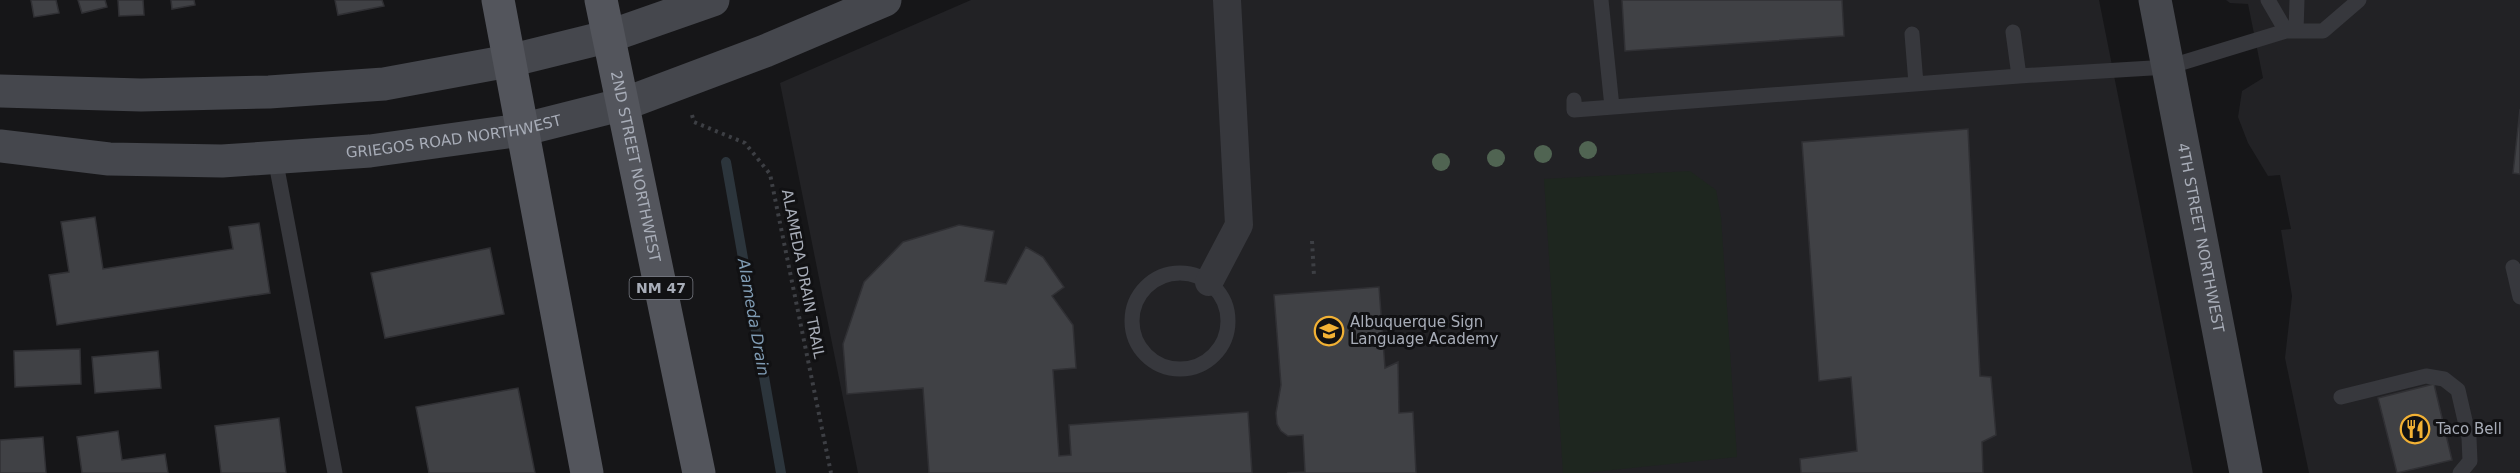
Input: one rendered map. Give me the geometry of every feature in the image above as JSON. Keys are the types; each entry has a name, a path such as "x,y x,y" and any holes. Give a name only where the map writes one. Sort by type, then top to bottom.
{"main road":[{"path":"498,0 587,473"},
{"name":"2ND STREET NORTHWEST","path":"601,0 699,473"},
{"path":"0,91 141,94 269,92 384,84 509,61 609,36 713,0"},
{"name":"GRIEGOS ROAD NORTHWEST","path":"0,146 109,159 222,161 370,151 521,130 624,104 765,51 885,0"},
{"name":"4TH STREET NORTHWEST","path":"2155,0 2246,473"}],"street":[{"path":"1209,282 1239,225 1227,0"}],"lane":[{"path":"1601,0 1612,107"},
{"path":"2268,0 2291,31"},
{"path":"2291,31 2297,0"},
{"path":"1574,100 1574,110 2168,67 2291,31 2323,31 2344,6 2359,0"},
{"path":"2013,32 2019,76"},
{"path":"1912,34 1916,84"},
{"path":"275,158 334,473"},
{"path":"2513,267 2520,297"},
{"path":"1175,273 1192,274 1209,282 1218,291 1226,306 1227,328 1221,346 1209,359 1194,367 1182,369 1165,367 1147,357 1135,340 1131,320 1137,298 1153,281 1175,273"},
{"path":"2341,397 2426,376 2444,379 2458,390 2469,438 2470,461 2460,473"}],"path":[{"name":"ALAMEDA DRAIN TRAIL","path":"694,122 745,143 770,174 831,473"},
{"path":"1312,241 1314,276"}],"shaded area":[{"path":"971,0 2099,0 2193,473 858,473 780,83"},
{"path":"2226,0 2520,0 2520,473 2309,473 2285,358 2292,296 2281,230 2291,229 2280,175 2268,176 2248,143 2238,117 2242,91 2263,78 2248,4 2230,3"},
{"path":"1690,171 1716,190 1721,217 1737,457 1584,473 1563,473 1544,179"}],"building":[{"path":"31,0 56,0 59,13 34,17"},
{"path":"78,0 105,0 107,7 82,13"},
{"path":"118,0 143,0 144,15 119,16"},
{"path":"171,0 194,0 195,5 172,9"},
{"path":"335,0 382,0 384,6 338,15"},
{"path":"1622,0 1842,0 1844,36 1625,51"},
{"path":"2520,109 2520,174 2513,173"},
{"path":"1968,129 1980,376 1991,377 1996,435 1982,442 1983,473 1801,473 1800,459 1857,451 1851,377 1819,381 1802,142"},
{"path":"95,217 103,269 233,249 229,227 259,223 270,293 57,325 49,275 69,272 61,222"},
{"path":"959,225 994,231 985,281 1006,284 1026,247 1043,257 1064,287 1052,296 1073,325 1076,368 1053,370 1059,456 1071,455 1069,425 1248,412 1252,473 929,473 923,388 847,394 843,344 864,282 903,242"},
{"path":"490,248 504,314 385,338 371,273"},
{"path":"1379,287 1385,368 1398,362 1399,413 1413,412 1416,473 1287,473 1305,472 1303,435 1288,436 1277,424 1276,413 1281,385 1274,295"},
{"path":"80,349 81,384 15,387 14,351"},
{"path":"158,351 161,388 95,393 92,357"},
{"name":"Taco Bell","path":"2434,384 2452,460 2397,473 2378,398"},
{"path":"518,388 535,473 429,473 416,407"},
{"path":"279,418 286,473 221,473 215,426"},
{"path":"118,431 122,460 165,454 168,473 82,473 77,437"},
{"path":"43,437 46,473 0,473 0,440"}],"waterway":[{"name":"Alameda Drain","path":"726,162 781,473"}],"place":[{"name":"Albuquerque Sign Language Academy","path":"1329,331"},
{"name":"Taco Bell","path":"2415,429"}]}
